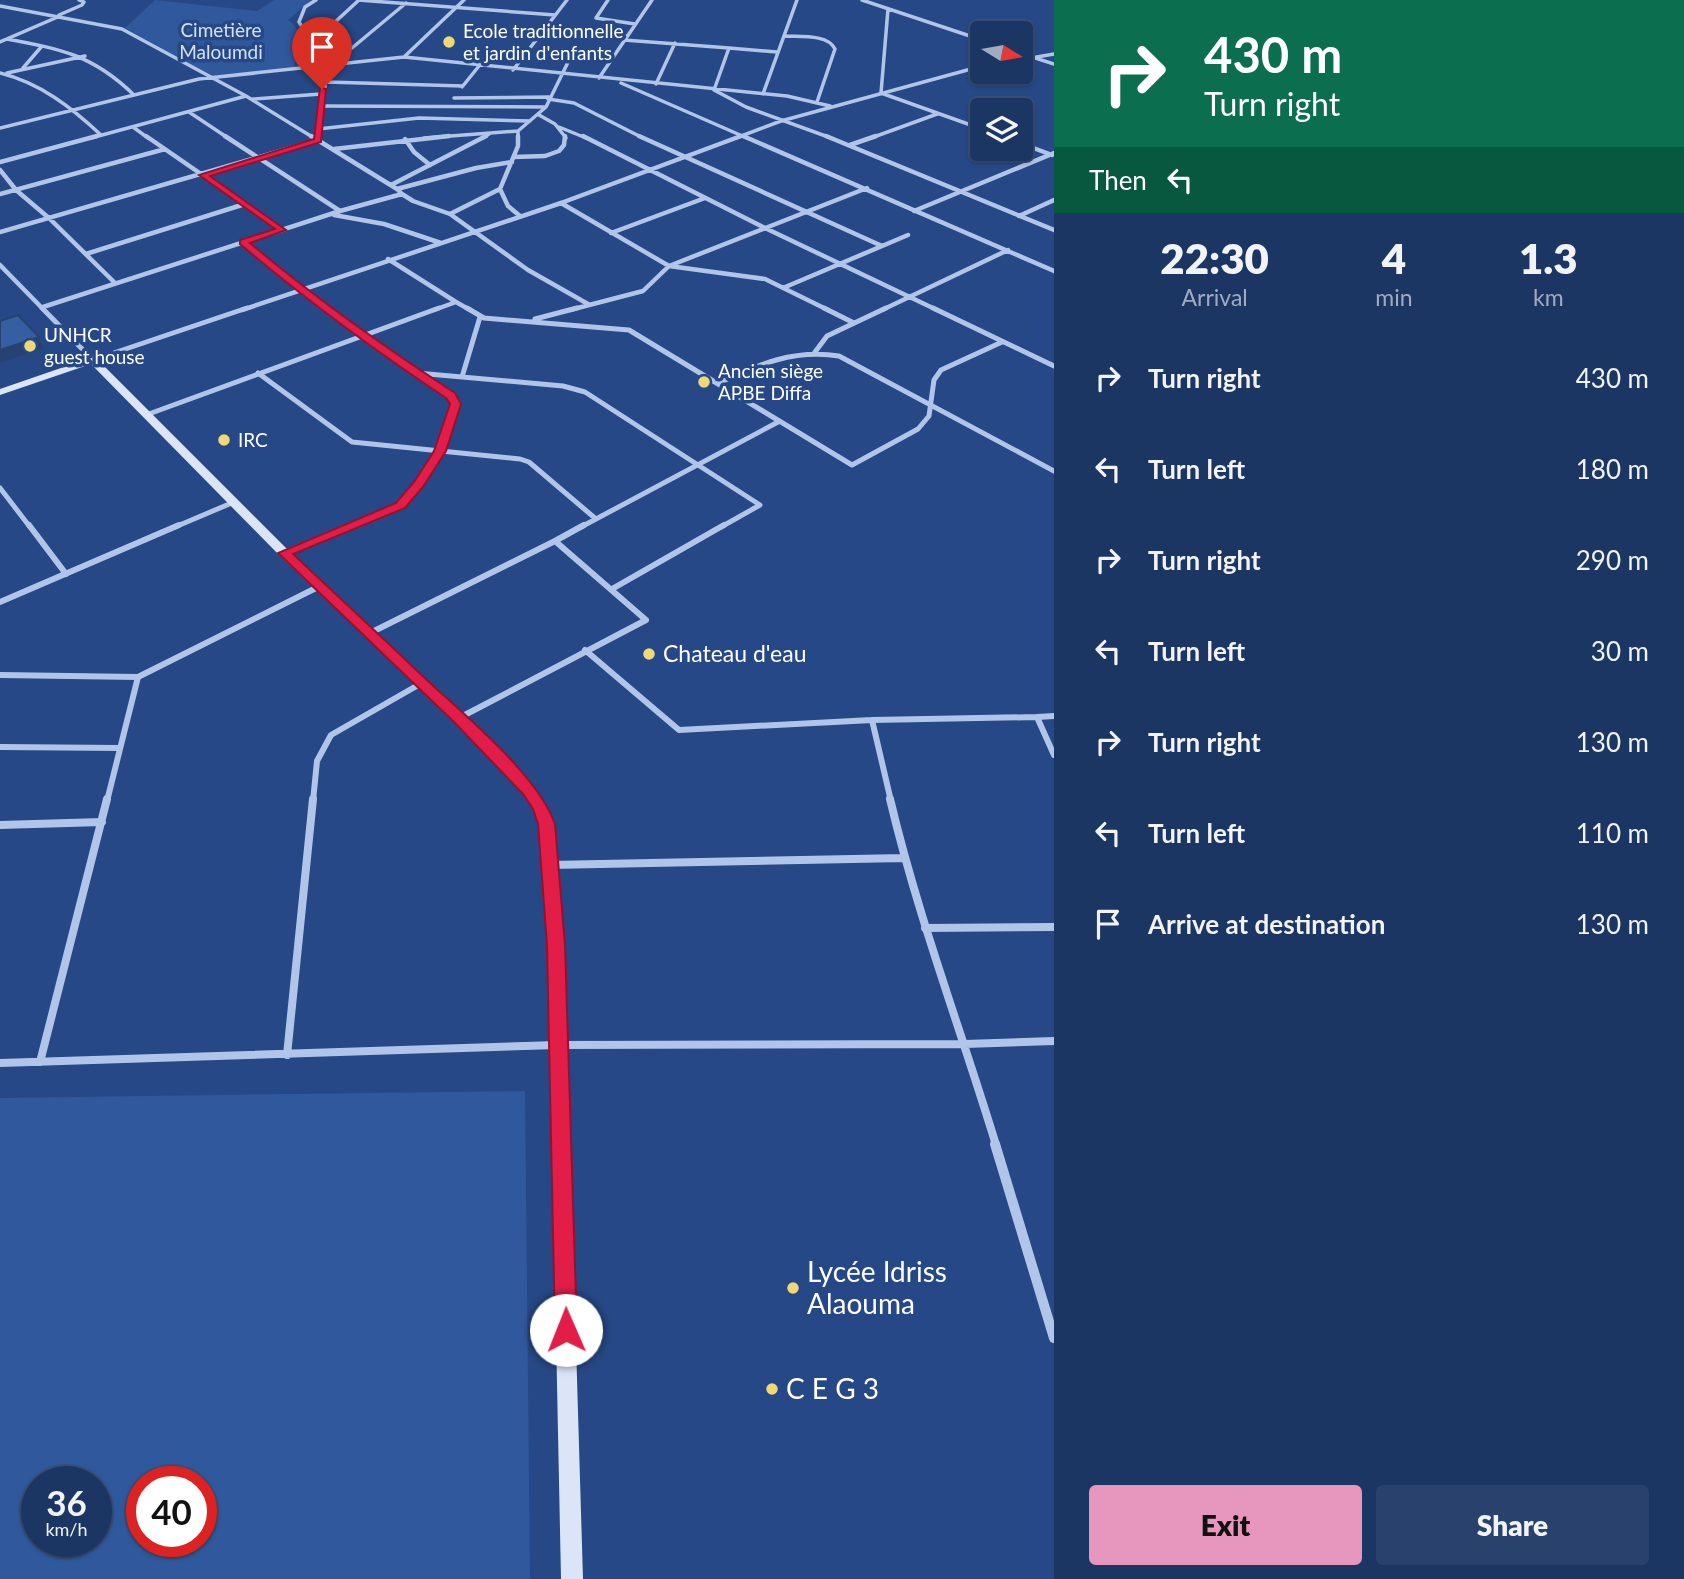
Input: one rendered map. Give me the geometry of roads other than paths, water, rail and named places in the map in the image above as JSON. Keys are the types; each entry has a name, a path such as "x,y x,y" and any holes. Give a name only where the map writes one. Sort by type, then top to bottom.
{"street":[{"path":"0,42 82,5 84,2 79,0"},
{"path":"312,43 299,22 305,7 316,0"},
{"path":"307,68 306,53 312,43 359,0 555,16"},
{"path":"404,57 464,0"},
{"path":"513,70 567,0"},
{"path":"608,0 596,18 635,24"},
{"path":"599,78 652,0"},
{"path":"763,94 797,0"},
{"path":"862,0 970,36"},
{"path":"306,62 352,48 407,2"},
{"path":"1,7 59,15 122,29 252,99 397,188 413,201 450,214 528,270 588,304"},
{"path":"881,93 888,9"},
{"path":"545,29 777,52"},
{"path":"785,36 828,40 834,45 835,49 817,102"},
{"path":"7,39 85,56 117,77 134,94"},
{"path":"656,84 675,43"},
{"path":"23,68 42,46"},
{"path":"334,149 405,139 518,131 546,107 576,46"},
{"path":"714,90 729,48"},
{"path":"1035,58 1054,54"},
{"path":"2,74 85,56"},
{"path":"0,128 209,77 404,57 763,94 831,106"},
{"path":"1035,58 1054,64"},
{"path":"318,140 319,106 327,82 328,66"},
{"path":"450,105 479,66"},
{"path":"0,392 388,259 561,203 781,121 970,69"},
{"path":"2,74 33,83 72,110 101,135"},
{"path":"614,80 1054,271"},
{"path":"327,82 463,86"},
{"path":"714,90 781,121 850,145 1054,230"},
{"path":"881,93 970,125"},
{"path":"252,99 321,94"},
{"path":"0,162 246,96"},
{"path":"454,97 549,98 574,103 683,158 881,246"},
{"path":"319,106 546,107"},
{"path":"189,112 340,211"},
{"path":"850,145 938,113"},
{"path":"397,188 513,159 551,154 562,149 566,138 559,127 551,119 539,115"},
{"path":"318,129 419,118 530,121"},
{"path":"132,127 282,230"},
{"path":"559,127 577,133 765,228 1054,366"},
{"path":"450,214 500,189 520,138 518,131"},
{"path":"391,185 490,134"},
{"path":"405,139 414,152 430,165"},
{"path":"0,232 318,140"},
{"path":"1033,147 1053,154"},
{"path":"0,194 165,149"},
{"path":"914,211 1053,154"},
{"path":"0,170 16,190 51,219 115,283"},
{"path":"527,321 643,290 669,266 867,188"},
{"path":"500,189 508,206 520,216"},
{"path":"43,307 330,214 402,194"},
{"path":"611,233 705,198"},
{"path":"1019,216 1054,200"},
{"path":"561,203 669,266 765,279 854,323"},
{"path":"86,254 245,204"},
{"path":"330,214 384,224 442,243"},
{"path":"783,288 908,235"},
{"path":"243,242 299,290 451,396 456,404 440,451 407,500 393,511 284,553"},
{"path":"814,352 827,336 1008,250"},
{"path":"388,259 480,317 622,328 719,383 778,422 852,465 918,429 929,416 933,380 937,374 1002,342"},
{"path":"0,265 284,553 459,718 528,790 540,807 546,824 556,945 572,1579"},
{"path":"0,277 9,275"},
{"path":"146,415 456,302"},
{"path":"462,377 480,317"},
{"path":"719,383 782,355 814,352 850,361 1054,471"},
{"path":"258,373 352,442 510,457 529,462 596,519"},
{"path":"417,373 577,389 760,505 612,589"},
{"path":"368,634 555,541 778,422"},
{"path":"0,489 66,574"},
{"path":"0,602 234,502"},
{"path":"459,718 646,620 555,541"},
{"path":"0,675 138,677 320,586"},
{"path":"585,650 679,730 872,720 1054,716"},
{"path":"40,1062 138,677"},
{"path":"286,1055 317,761 331,735 420,684"},
{"path":"1037,717 1054,755"},
{"path":"872,720 904,858 925,929 965,1044 1054,1335"},
{"path":"0,747 120,748"},
{"path":"0,825 102,822"},
{"path":"550,865 904,858"},
{"path":"925,929 1054,927"},
{"path":"0,1063 557,1045 965,1044 1054,1041"}],"place":[{"name":"Ecole traditionnelle et jardin d'enfants","path":"449,42"},
{"name":"UNHCR guest house","path":"30,346"},
{"name":"Ancien siège APBE Diffa","path":"704,382"},
{"name":"IRC","path":"224,440"},
{"name":"Chateau d'eau","path":"649,654"},
{"name":"Lycée Idriss Alaouma","path":"793,1288"},
{"name":"C E G 3","path":"772,1389"}],"park label":[{"name":"Cimetière Maloumdi","path":"221,41"}]}
